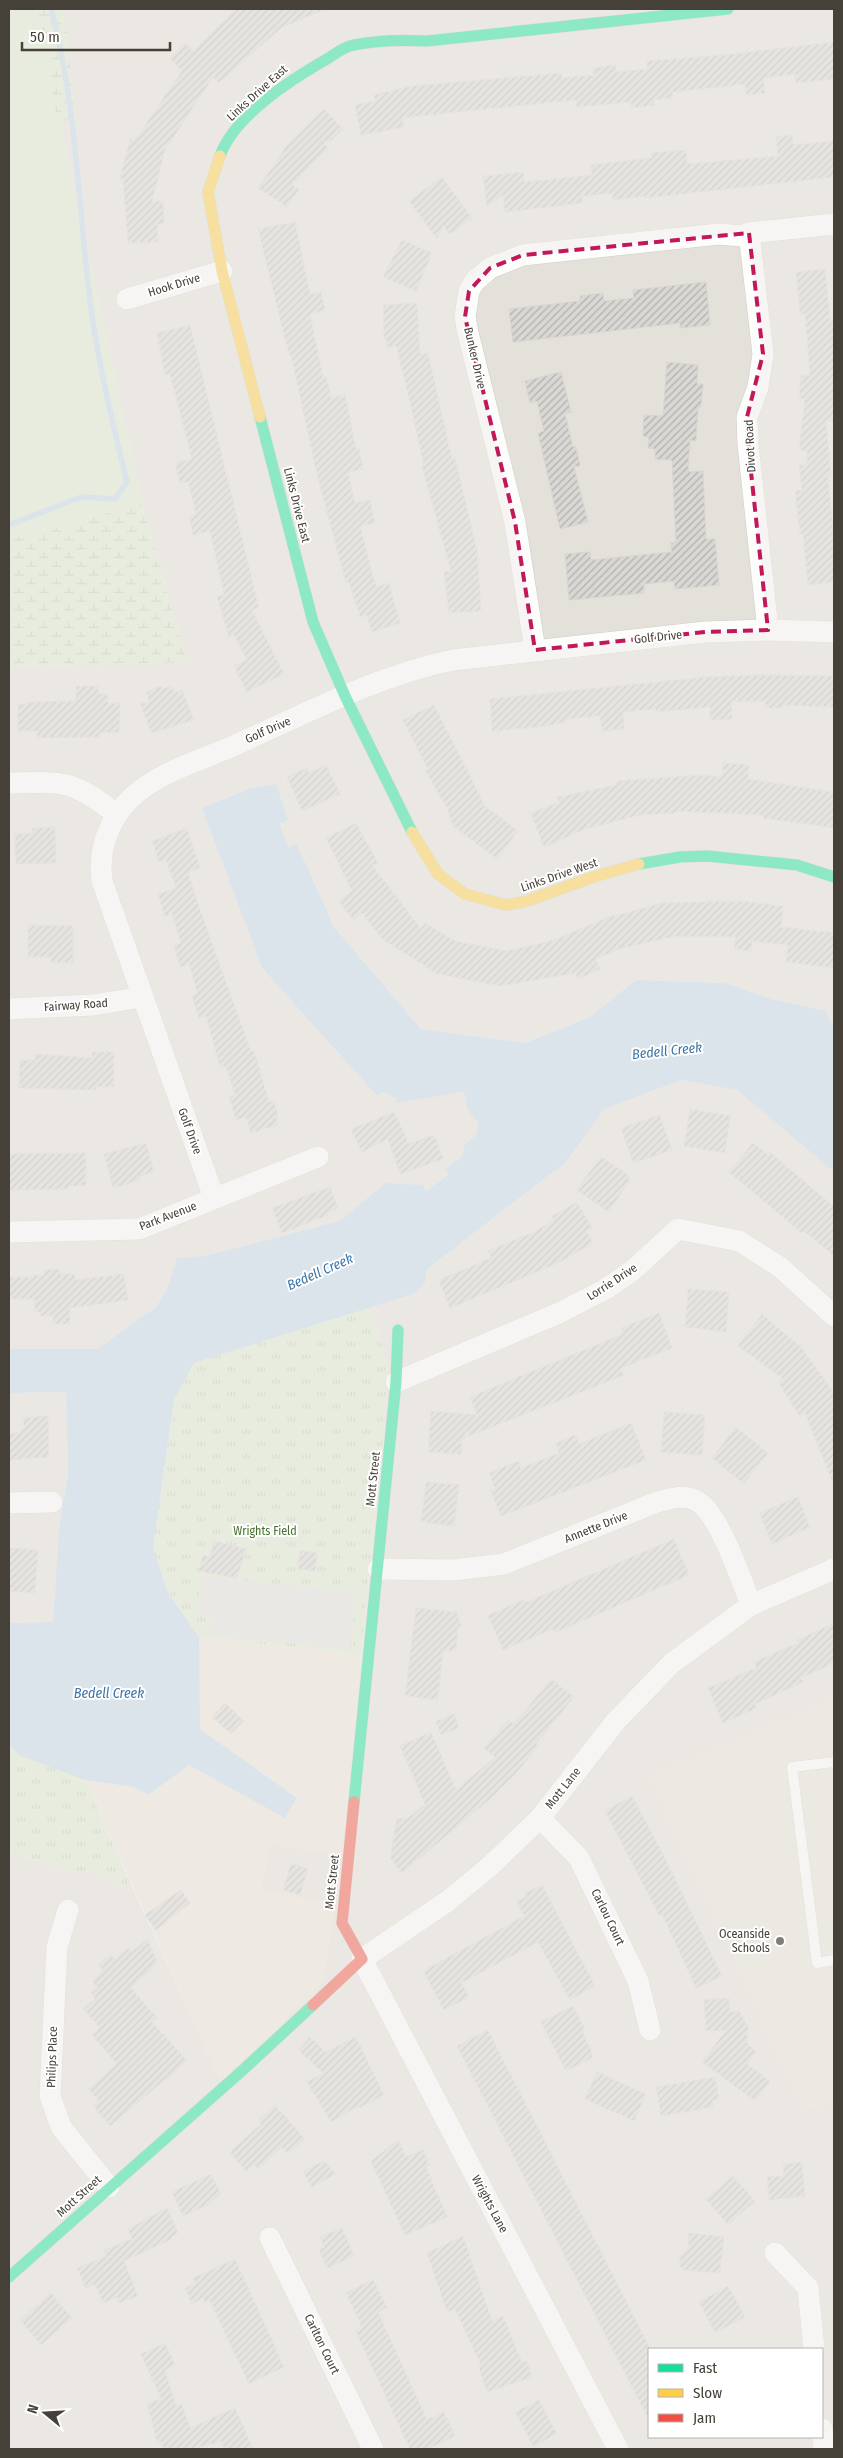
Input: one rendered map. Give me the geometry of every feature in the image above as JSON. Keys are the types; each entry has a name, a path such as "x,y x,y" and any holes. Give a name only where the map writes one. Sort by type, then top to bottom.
{"street":[{"name":"Links Drive East","path":"345,696 312,622 222,271 208,192 224,145 243,121 296,76 349,46 404,40 427,41 728,9"},
{"name":"Bunker Drive","path":"535,650 515,522 465,317 469,291 474,282 490,268 522,255 719,234 741,236 749,233 834,224"},
{"name":"Divot Road","path":"749,233 763,354 758,386 747,417 748,444 768,630"},
{"name":"Hook Drive","path":"127,299 222,271"},
{"name":"Golf Drive","path":"214,1198 102,881 101,862 105,840 117,815 130,799 168,775 345,696 416,668 453,660 705,632 768,630 834,632"},
{"name":"Links Drive West","path":"345,696 413,834 438,874 465,894 506,905 646,862 680,857 707,856 797,865 834,876"},
{"path":"9,783 55,782 70,784 94,796 117,815"},
{"name":"Fairway Road","path":"9,1009 93,1005 142,997"},
{"name":"Park Avenue","path":"9,1232 139,1229 318,1157"},
{"name":"Lorrie Drive","path":"396,1382 559,1313 604,1290 632,1271 678,1229 739,1241 780,1267 834,1316"},
{"name":"Mott Street","path":"9,2277 244,2068 362,1959 342,1923 396,1382 398,1330"},
{"name":"Annette Drive","path":"378,1569 453,1570 504,1564 656,1502 685,1497 701,1504 716,1523 751,1604"},
{"path":"9,1503 52,1502"},
{"name":"Mott Lane","path":"362,1959 448,1901 489,1868 540,1818 616,1721 672,1663 751,1604 834,1569"},
{"name":"Carlou Court","path":"540,1818 579,1858 638,1981 650,2030"},
{"name":"Philips Place","path":"68,1910 57,1946 50,2096 60,2127 109,2187"},
{"name":"Wrights Lane","path":"362,1959 618,2449"},
{"name":"Carlton Court","path":"270,2238 373,2449"},
{"path":"775,2253 808,2288 814,2348"}],"lane":[{"path":"834,1762 792,1767 817,1963 834,1960"}],"highlighted area":[{"path":"749,233 763,354 747,417 748,444 768,630 705,632 535,650 515,522 465,317 469,291 490,268 523,255"}],"shaded area":[{"path":"36,9 834,9 834,1027 826,1011 771,999 725,983 636,980 590,1017 525,1043 421,1029 334,927 297,844 288,847 280,822 287,820 249,789 203,808 262,968 377,1096 383,1092 396,1098 397,1103 464,1092 468,1111 479,1123 476,1135 465,1144 462,1156 445,1169 448,1175 426,1191 385,1183 340,1221 205,1256 177,1258 167,1289 156,1307 97,1349 9,1349 9,667 187,662 142,504"},
{"path":"681,1080 737,1090 834,1172 834,2449 9,2449 9,1850 66,1872 96,1871 119,1888 130,1883 221,2082 270,1844 342,1855 389,1372 371,1307 413,1293 425,1283 427,1269 566,1162 604,1109"},
{"path":"66,1392 68,1475 59,1528 53,1622 9,1623 9,1393"},
{"path":"202,1576 356,1592 351,1649 209,1635 211,1616 199,1615"},
{"path":"199,1637 361,1655 343,1855 270,1844 261,1892 336,1903 323,1982 221,2082 85,1780 134,1787 148,1795 189,1765 285,1817 297,1798 199,1729"},
{"name":"Oceanside Schools","path":"834,1699 834,2105 803,2109 650,1777"}],"green space":[{"path":"9,9 36,9 142,504 19,537 9,536"},
{"path":"38,9 64,9 75,115 58,125"},
{"path":"142,504 187,662 9,667 9,536 19,537"},
{"name":"Wrights Field","path":"371,1307 389,1372 361,1655 199,1637 168,1593 153,1548 174,1400 194,1363"},
{"path":"9,1725 18,1725 85,1780 130,1883 119,1888 96,1871 66,1872 9,1850"}],"water":[{"name":"Bedell Creek","path":"276,784 288,820 280,823 288,847 297,844 334,927 421,1029 525,1043 590,1017 636,980 725,983 771,999 826,1011 834,1027 834,1172 737,1090 681,1080 604,1109 566,1162 427,1269 425,1283 413,1294 194,1363 174,1400 153,1548 168,1593 199,1637 200,1729 297,1798 285,1818 189,1765 148,1795 134,1787 85,1780 19,1755 9,1744 9,1623 53,1622 59,1528 68,1475 66,1392 9,1393 9,1349 97,1349 156,1307 167,1289 177,1258 205,1256 340,1221 385,1183 422,1185 426,1191 448,1175 445,1169 462,1156 465,1144 476,1135 479,1123 468,1111 464,1092 397,1103 396,1098 383,1092 377,1096 262,968 202,808 249,789"}],"building":[{"path":"237,9 325,9 281,28 219,83 213,77 165,150 152,201 163,201 164,224 157,224 158,242 128,243 123,179 120,178 130,139 135,140 182,71 170,58 185,43 193,51"},
{"path":"834,42 834,79 796,83 795,74 763,78 765,93 746,95 745,84 672,92 673,98 654,100 654,105 631,108 631,102 577,107 576,100 467,111 402,118 404,127 361,135 355,105 375,101 374,95 412,86 561,73 562,78 594,75 593,68 615,65 616,72 647,69 647,61 725,55"},
{"path":"324,109 343,129 331,141 323,142 328,148 292,185 299,189 287,207 258,188 288,144"},
{"path":"792,135 793,145 834,141 834,177 646,198 646,196 613,200 612,193 582,196 583,203 505,212 503,195 487,207 483,176 523,172 524,182 592,175 591,165 652,158 652,153 686,150 687,164 778,156 776,137"},
{"path":"442,177 472,218 450,234 443,225 437,239 409,201"},
{"path":"295,222 310,294 321,292 325,310 310,314 323,377 326,376 331,398 345,394 356,449 359,448 363,469 348,472 355,503 370,500 375,523 360,526 376,587 389,583 400,623 372,632 367,615 360,617 349,582 346,583 318,479 291,355 289,355 258,229"},
{"path":"402,240 432,253 416,291 383,277"},
{"path":"825,269 830,320 834,320 834,409 833,421 826,421 831,476 828,476 833,531 834,582 808,585 803,534 800,534 795,491 802,490 799,465 807,465 807,451 799,450 805,399 799,398 801,375 810,376 805,314 800,315 796,272"},
{"path":"706,282 710,325 680,328 680,323 513,342 509,309 580,301 580,296 603,293 604,301 634,298 633,290"},
{"path":"417,303 420,355 428,353 452,459 455,458 477,550 481,611 449,613 444,572 451,571 422,467 424,466 396,346 387,347 386,338 384,338 383,305"},
{"path":"190,325 259,608 252,610 284,674 247,692 234,666 247,660 234,635 229,637 217,597 224,594 210,531 193,535 189,516 196,514 188,482 180,483 175,463 192,459 170,374 165,375 157,333"},
{"path":"667,362 698,365 697,384 703,384 701,407 698,407 696,441 690,440 688,472 703,471 706,539 715,539 719,585 675,589 674,581 644,584 644,593 569,600 565,554 590,552 591,560 672,552 671,543 676,542 672,460 655,459 655,449 648,448 649,437 643,436 644,415 663,416"},
{"path":"561,372 571,412 565,414 580,466 574,467 588,522 560,529 538,433 544,431 537,401 530,403 525,381"},
{"path":"763,675 834,676 834,707 783,705 783,708 765,708 765,701 731,702 732,719 710,720 710,707 656,712 656,709 623,712 624,729 602,731 600,716 567,719 567,722 538,727 492,731 490,699 706,677"},
{"path":"76,686 98,686 98,694 107,694 108,703 120,703 119,732 99,733 99,737 37,738 37,731 18,731 18,704 27,704 27,702 76,701"},
{"path":"161,686 162,689 172,686 174,693 182,690 194,720 151,733 140,703 150,703 146,692"},
{"path":"434,705 485,806 518,831 497,859 453,826 447,808 425,770 428,769 403,720"},
{"path":"723,763 749,765 748,779 834,792 834,828 763,818 763,815 675,811 675,813 640,815 585,829 544,847 531,813 559,802 557,797 617,785 616,781 701,775 722,777"},
{"path":"326,765 340,794 302,811 287,777 307,768 309,773"},
{"path":"356,823 378,863 372,865 421,929 425,923 455,941 507,951 554,940 606,918 662,903 740,901 783,906 781,927 834,933 834,968 786,962 788,945 752,941 751,951 734,949 736,937 676,936 619,949 596,959 600,969 578,979 576,973 501,986 438,974 382,939 362,913 353,920 339,901 352,891 326,838"},
{"path":"55,827 56,863 16,864 15,834 33,833 32,828"},
{"path":"187,828 200,868 188,872 197,901 251,1052 254,1051 269,1102 274,1101 278,1115 276,1116 278,1125 251,1133 246,1117 236,1120 229,1097 235,1095 226,1066 220,1067 206,1016 199,1018 192,996 198,994 189,964 180,967 174,946 181,943 172,914 165,916 158,894 176,888 166,860 159,862 152,841"},
{"path":"28,925 73,926 73,963 51,962 51,957 28,957"},
{"path":"92,1052 114,1052 114,1087 96,1087 96,1090 19,1088 20,1060 35,1060 36,1054 92,1058"},
{"path":"690,1109 730,1116 725,1153 684,1146"},
{"path":"394,1112 409,1144 434,1135 443,1159 400,1174 388,1139 362,1152 351,1129"},
{"path":"660,1115 672,1150 633,1163 621,1128"},
{"path":"146,1143 154,1172 139,1176 140,1180 113,1188 104,1154"},
{"path":"753,1143 768,1155 770,1152 834,1207 834,1256 804,1231 802,1233 729,1172"},
{"path":"86,1153 86,1186 68,1186 68,1189 9,1190 9,1154"},
{"path":"601,1157 629,1175 629,1181 609,1212 576,1190"},
{"path":"330,1187 338,1208 327,1213 328,1215 282,1233 272,1208"},
{"path":"577,1202 592,1228 586,1231 593,1243 556,1264 450,1308 439,1280 491,1258 488,1251 536,1231 554,1220 552,1216"},
{"path":"60,1269 60,1274 74,1274 75,1280 124,1274 128,1300 70,1308 70,1324 53,1324 53,1316 40,1316 40,1312 35,1312 34,1299 9,1299 9,1277 34,1277 34,1275 44,1275 44,1270"},
{"path":"688,1289 729,1292 726,1332 685,1327"},
{"path":"659,1313 672,1348 621,1368 624,1375 587,1390 468,1436 466,1429 465,1438 462,1439 461,1454 428,1452 431,1411 477,1415 470,1397 623,1334 621,1328"},
{"path":"762,1314 802,1348 834,1393 834,1486 805,1413 800,1417 778,1382 783,1379 738,1346"},
{"path":"664,1412 705,1415 702,1455 661,1452"},
{"path":"48,1416 49,1457 9,1460 9,1433 21,1433 21,1429 24,1428 23,1418"},
{"path":"631,1423 646,1460 501,1516 490,1489 496,1490 489,1473 519,1461 521,1468 559,1453 556,1443 576,1435 579,1444"},
{"path":"736,1427 768,1453 744,1484 712,1458"},
{"path":"426,1482 459,1485 454,1526 421,1522"},
{"path":"798,1497 810,1527 772,1544 759,1513"},
{"path":"674,1539 689,1575 554,1633 553,1629 503,1650 488,1615 526,1599 527,1602"},
{"path":"214,1541 246,1549 237,1578 199,1571 203,1555 210,1557"},
{"path":"9,1548 38,1550 35,1593 9,1591"},
{"path":"300,1551 317,1553 315,1571 298,1569"},
{"path":"416,1608 457,1612 461,1627 458,1627 456,1651 443,1650 438,1700 405,1696"},
{"path":"834,1623 834,1663 801,1678 803,1682 755,1704 757,1708 723,1723 708,1688 756,1668 754,1662 798,1643 797,1640"},
{"path":"551,1679 574,1697 536,1744 539,1746 490,1799 402,1873 390,1858 397,1818 407,1819 425,1804 400,1746 431,1732 456,1790 495,1757 484,1748 508,1720 514,1724"},
{"path":"225,1703 244,1721 231,1734 212,1717"},
{"path":"454,1714 459,1728 441,1735 436,1721"},
{"path":"632,1796 663,1854 722,1976 696,1988 662,1914 659,1915 605,1811"},
{"path":"291,1863 308,1869 300,1895 283,1890"},
{"path":"542,1885 595,1986 570,2000 538,1942 461,1983 469,1997 444,2010 423,1971 524,1916 517,1901 527,1896 525,1893"},
{"path":"181,1890 190,1903 156,1930 145,1915"},
{"path":"147,1939 156,1959 156,1964 131,1988 157,2018 152,2022 187,2061 110,2126 93,2106 99,2101 88,2089 117,2064 92,2035 100,2028 83,2009 95,1998 91,1993 98,1987 92,1981 103,1971 98,1965 110,1954 115,1960 128,1948 132,1952"},
{"path":"729,1998 730,2012 739,2011 749,2029 747,2029 747,2043 756,2052 747,2064 770,2081 755,2101 702,2062 726,2030 706,2031 704,2000"},
{"path":"573,2006 585,2030 582,2031 592,2052 592,2058 566,2071 541,2022"},
{"path":"488,2030 649,2346 648,2418 457,2046"},
{"path":"310,2037 325,2052 356,2037 384,2095 359,2108 358,2106 331,2122 307,2082 323,2073 298,2050"},
{"path":"597,2072 646,2094 634,2121 585,2099"},
{"path":"715,2077 719,2099 712,2101 713,2107 661,2116 656,2087"},
{"path":"275,2105 305,2139 288,2154 282,2147 258,2169 254,2164 246,2171 230,2152 261,2124 258,2120"},
{"path":"398,2140 406,2157 423,2150 429,2165 426,2167 447,2217 405,2235 371,2161"},
{"path":"324,2161 336,2174 312,2187 303,2171"},
{"path":"802,2162 805,2196 769,2200 767,2177 784,2176 783,2164"},
{"path":"211,2174 221,2194 208,2205 183,2216 172,2192"},
{"path":"733,2176 755,2201 728,2225 706,2199"},
{"path":"167,2208 178,2232 168,2241 124,2261 138,2296 119,2303 117,2297 103,2303 95,2284 86,2288 77,2268 107,2256 104,2250 132,2239 128,2229"},
{"path":"342,2228 354,2256 327,2268 319,2250 325,2247 320,2237"},
{"path":"689,2233 724,2237 720,2273 684,2270 679,2265 681,2255 688,2250"},
{"path":"463,2236 492,2321 503,2316 522,2362 527,2361 532,2377 487,2392 478,2365 481,2365 455,2309 447,2312 427,2253"},
{"path":"235,2259 284,2367 249,2384 210,2301 205,2303 203,2298 192,2304 185,2288 196,2283 193,2278"},
{"path":"373,2279 387,2307 378,2312 427,2420 444,2412 455,2436 427,2449 410,2449 355,2330 362,2327 346,2293"},
{"path":"728,2286 745,2317 715,2333 699,2302"},
{"path":"51,2293 72,2318 41,2345 20,2320"},
{"path":"165,2343 175,2365 165,2370 176,2406 182,2405 190,2428 235,2408 253,2449 224,2449 221,2441 193,2449 164,2449 161,2441 157,2443 147,2403 161,2399 141,2354"},
{"path":"539,2400 557,2434 533,2446 515,2412"}],"waterway":[{"path":"9,525 81,497 115,499 127,482 99,359 88,284 71,111 66,77 51,9"}],"traffic: fast":[{"path":"220,156 227,141 238,127 266,100 297,77 350,46 388,41 427,41 728,9"},
{"path":"260,417 313,622 345,696 412,832"},
{"path":"639,864 680,857 707,856 797,865 834,877"},
{"path":"354,1802 396,1382 398,1330"},
{"path":"9,2277 244,2069 313,2005"}],"traffic: slow":[{"path":"220,156 208,192 222,271 260,417"},
{"path":"412,832 438,874 465,894 506,905 527,901 596,876 639,864"}],"traffic: jam":[{"path":"313,2005 362,1959 342,1923 354,1802"}],"place":[{"name":"Oceanside Schools","path":"780,1941"}]}
